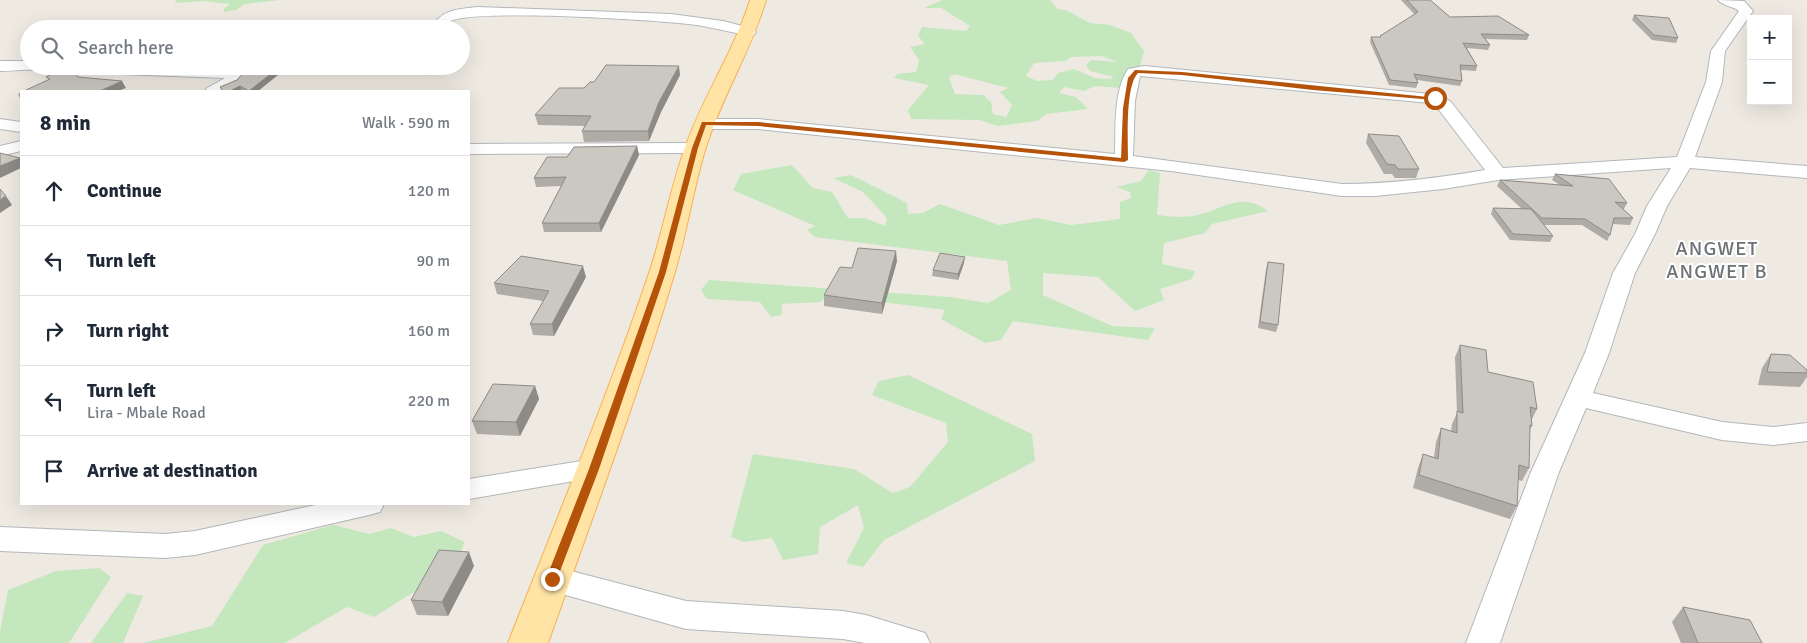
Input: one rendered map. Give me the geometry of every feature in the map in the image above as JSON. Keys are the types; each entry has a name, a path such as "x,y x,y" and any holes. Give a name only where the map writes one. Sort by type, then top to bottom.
{"main road":[{"path":"528,643 594,469 662,272 700,136 748,32 758,0"}],"street":[{"path":"1483,643 1545,472 1597,353 1624,273 1645,234 1657,206 1684,162 1714,82 1718,51 1746,10 1736,1"},
{"path":"444,20 450,16 492,11 618,14 726,26 748,32"},
{"path":"0,66 20,66"},
{"path":"1124,160 1126,108 1130,78 1134,72 1144,71 1435,98 1446,106 1498,174"},
{"path":"215,90 238,75"},
{"path":"0,124 20,127"},
{"path":"470,149 700,136 758,124 1171,164 1342,190 1375,190 1443,183 1498,174 1583,166 1684,162 1807,172"},
{"path":"0,151 20,146"},
{"path":"1578,398 1722,432 1773,436 1807,432"},
{"path":"470,488 594,469"},
{"path":"0,539 165,546 195,544 365,505"},
{"path":"552,579 686,615 843,625 866,629 912,643"}],"green space":[{"path":"176,0 279,0 245,4 236,10 224,12 224,9 230,4 204,1 175,3"},
{"path":"942,0 1050,0 1058,9 1066,10 1090,23 1110,25 1131,33 1144,51 1134,89 1095,86 1084,91 1064,87 1059,93 1076,97 1088,109 1046,114 1037,121 997,126 979,120 911,119 908,110 929,85 894,78 897,74 916,72 919,60 910,47 925,44 918,36 922,27 966,31 970,26 941,8 924,8","holes":["1102,56 1117,62 1091,60 1086,65 1090,71 1114,77 1110,79 1095,78 1074,69 1058,73 1053,80 1037,81 1026,76 1034,63 1066,61 1071,57","954,74 1008,88 1000,92 1012,105 1006,117 993,114 991,102 983,95 955,94 949,78"]},
{"path":"792,165 813,188 832,192 848,218 865,218 885,226 887,218 863,192 833,178 851,175 907,203 908,214 923,213 940,204 999,225 1037,218 1071,225 1120,219 1120,202 1131,198 1130,192 1116,187 1141,181 1149,170 1160,173 1157,215 1193,216 1239,202 1248,202 1268,211 1212,224 1205,233 1164,243 1162,264 1195,271 1192,279 1160,289 1164,300 1135,311 1098,277 1043,273 1043,295 1112,326 1155,328 1148,340 1013,321 1001,340 985,343 941,319 945,310 826,295 821,302 782,304 782,315 771,317 760,302 707,299 701,290 709,280 950,297 988,303 1011,290 1007,261 815,237 807,230 815,226 733,190 741,174"},
{"path":"908,375 1032,434 1035,461 884,540 863,567 846,563 864,528 858,505 820,527 818,554 783,560 772,538 744,542 731,537 753,454 854,469 893,493 910,487 948,442 946,423 872,395 879,381"},
{"path":"333,525 370,534 391,528 414,537 441,531 465,542 456,562 430,582 374,617 347,607 285,643 143,643 212,626 263,545"},
{"path":"99,568 111,577 69,643 0,643 0,632 8,590 56,571"},
{"path":"127,593 143,596 123,643 91,643"}],"building":[{"path":"1407,0 1430,0 1450,17 1498,16 1529,35 1481,34 1490,45 1463,43 1477,66 1460,65 1462,81 1414,74 1418,83 1390,80 1371,37 1381,37 1418,12"},
{"path":"1634,15 1669,18 1678,38 1654,35"},
{"path":"606,65 679,66 659,102 648,131 582,131 591,116 535,115 559,88 584,88 590,82 594,82"},
{"path":"50,75 76,75 78,77 122,81 102,90 26,90 50,79 46,77"},
{"path":"241,75 269,75 250,90 240,86 232,90 222,90 220,87 237,80"},
{"path":"1368,134 1399,136 1419,169 1398,169 1395,165 1387,164"},
{"path":"637,146 599,223 542,223 566,177 534,178 547,157 567,157 574,147"},
{"path":"0,153 20,158 0,166"},
{"path":"1555,174 1609,179 1627,203 1615,202 1633,218 1614,218 1610,235 1585,219 1542,218 1500,180 1573,186"},
{"path":"0,189 6,196 0,200"},
{"path":"1493,208 1531,209 1553,236 1513,234"},
{"path":"858,248 896,251 882,303 824,295 840,267 852,268"},
{"path":"940,253 965,257 958,274 933,270"},
{"path":"521,256 583,266 552,324 530,324 549,291 494,283"},
{"path":"1268,262 1284,264 1278,325 1260,322"},
{"path":"1460,345 1486,350 1488,372 1533,382 1537,409 1530,407 1532,426 1530,425 1529,468 1519,465 1517,506 1419,475 1423,454 1438,459 1441,428 1457,433 1457,411 1463,413"},
{"path":"1771,354 1790,355 1807,370 1807,373 1767,372"},
{"path":"493,384 535,386 516,422 472,421"},
{"path":"439,550 469,552 442,602 411,600"},
{"path":"1683,607 1750,620 1762,643 1698,643"}],"district":[{"name":"ANGWET ANGWET B","path":"1717,260"}],"route":[{"path":"552,579 594,469 662,272 695,148 704,124 758,124 1124,160 1126,108 1130,78 1134,72 1182,73 1313,88 1435,98"}]}
